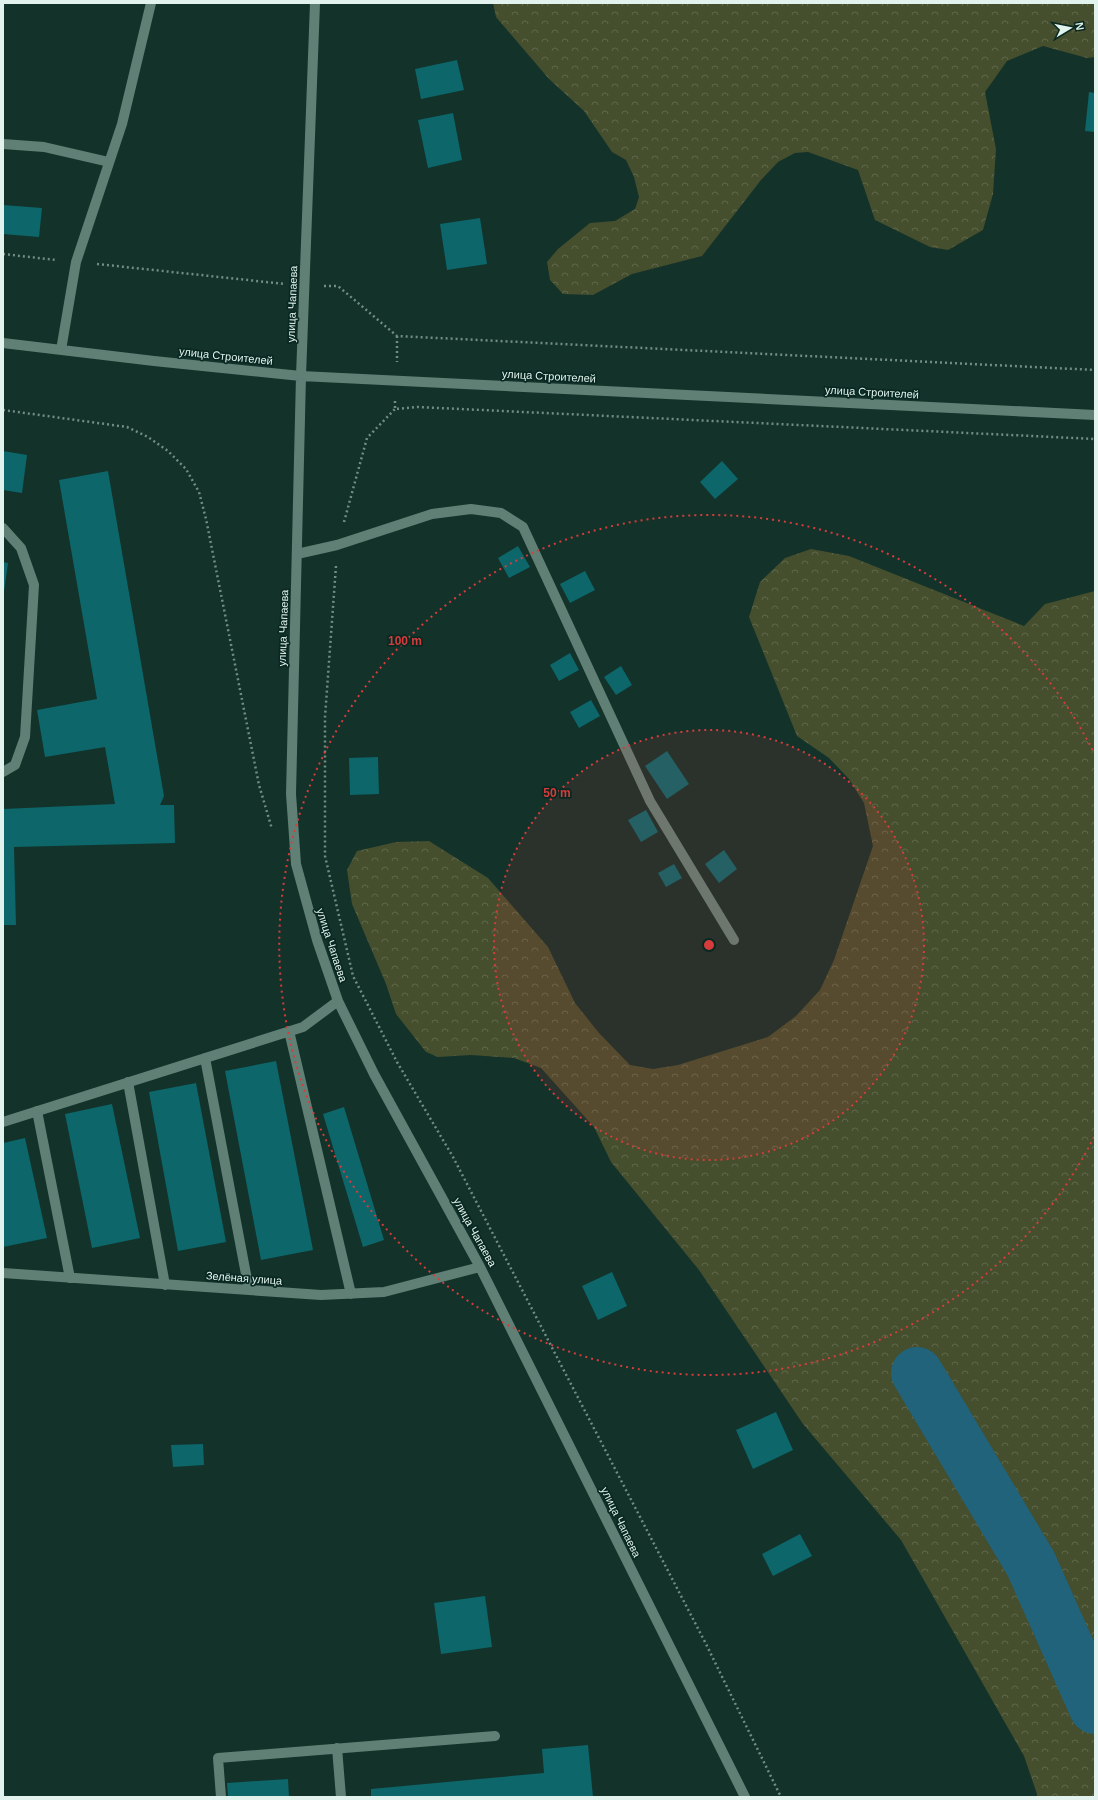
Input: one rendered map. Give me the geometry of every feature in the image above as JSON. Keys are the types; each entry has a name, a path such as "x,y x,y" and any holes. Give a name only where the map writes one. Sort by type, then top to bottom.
{"street":[{"path":"61,350 76,262 122,124 151,3"},
{"name":"улица Чапаева","path":"315,3 301,376 291,794 296,864 317,940 338,1001 374,1074 480,1267 745,1797"},
{"path":"3,144 44,147 110,162"},
{"name":"улица Строителей","path":"3,343 301,376 1095,415"},
{"path":"297,554 338,544 432,514 471,509 501,513 523,527 650,801 734,940"},
{"path":"3,528 21,548 34,586 25,737 15,765 3,772"},
{"path":"3,1122 303,1027 338,1001"},
{"path":"289,1031 351,1294"},
{"path":"205,1058 249,1290"},
{"path":"128,1082 165,1284"},
{"path":"38,1111 70,1278"},
{"name":"Зелёная улица","path":"3,1273 320,1296 384,1292 480,1267"},
{"path":"221,1797 218,1758 495,1736"},
{"path":"337,1748 341,1797"}],"path":[{"path":"3,254 305,286 338,286 397,336 1095,370"},
{"path":"395,409 367,438 338,544 325,717 325,856 353,976 397,1062 453,1157 706,1644 781,1797"},
{"path":"3,410 126,427 148,437 168,450 186,469 199,492 206,519 259,785 272,830"}],"green space":[{"path":"493,3 1095,3 1095,57 1087,58 1043,46 1007,61 985,92 996,149 993,194 983,230 948,250 930,247 875,220 858,170 808,152 795,153 778,162 761,180 702,256 632,274 593,295 563,294 550,280 547,262 558,249 590,223 615,221 635,209 639,197 634,177 626,160 612,152 584,111 549,79 496,17"},
{"path":"811,549 849,556 1024,626 1045,604 1095,591 1095,1797 1038,1797 1024,1756 901,1540 803,1424 699,1270 611,1162 594,1127 541,1068 514,1058 471,1055 438,1057 426,1052 396,1014 386,984 352,904 347,870 357,851 396,842 429,841 488,878 548,947 575,1003 599,1033 630,1065 653,1069 678,1065 768,1037 796,1016 820,990 834,960 873,846 864,803 849,779 829,758 797,736 749,617 760,582 785,558"}],"building":[{"path":"457,60 464,90 421,99 415,69"},
{"path":"1089,92 1095,93 1095,132 1085,131"},
{"path":"453,113 462,160 428,168 418,120"},
{"path":"3,205 42,208 39,237 3,234"},
{"path":"480,218 487,264 447,270 440,224"},
{"path":"3,451 27,455 22,493 3,490"},
{"path":"722,461 738,479 715,499 700,482"},
{"path":"108,471 164,796 160,805 174,805 175,843 14,847 16,925 3,925 3,809 115,804 105,747 45,757 37,710 97,699 59,480"},
{"path":"518,546 530,567 509,578 498,558"},
{"path":"3,562 8,563 4,592 3,592"},
{"path":"585,571 595,590 570,603 560,584"},
{"path":"570,653 579,670 559,681 550,665"},
{"path":"621,666 632,685 616,695 604,677"},
{"path":"591,700 600,716 579,728 570,712"},
{"path":"667,751 689,784 667,799 645,766"},
{"path":"378,757 379,794 350,795 349,758"},
{"path":"646,810 658,832 641,842 628,820"},
{"path":"724,850 737,869 719,883 705,864"},
{"path":"674,864 682,878 666,887 658,873"},
{"path":"276,1061 313,1250 261,1260 225,1071"},
{"path":"196,1083 226,1242 178,1251 149,1092"},
{"path":"112,1104 140,1238 92,1248 65,1114"},
{"path":"344,1107 384,1240 363,1247 323,1114"},
{"path":"25,1138 47,1238 3,1247 3,1143"},
{"path":"612,1272 627,1306 598,1320 582,1286"},
{"path":"776,1412 793,1450 753,1469 736,1430"},
{"path":"203,1444 204,1465 173,1467 171,1445"},
{"path":"800,1534 812,1556 773,1576 762,1554"},
{"path":"485,1596 492,1647 441,1654 434,1603"},
{"path":"588,1745 593,1797 371,1797 371,1789 544,1773 542,1749"},
{"path":"288,1779 289,1797 228,1797 227,1783"}],"waterway":[{"path":"917,1373 1031,1564 1095,1708"}]}
